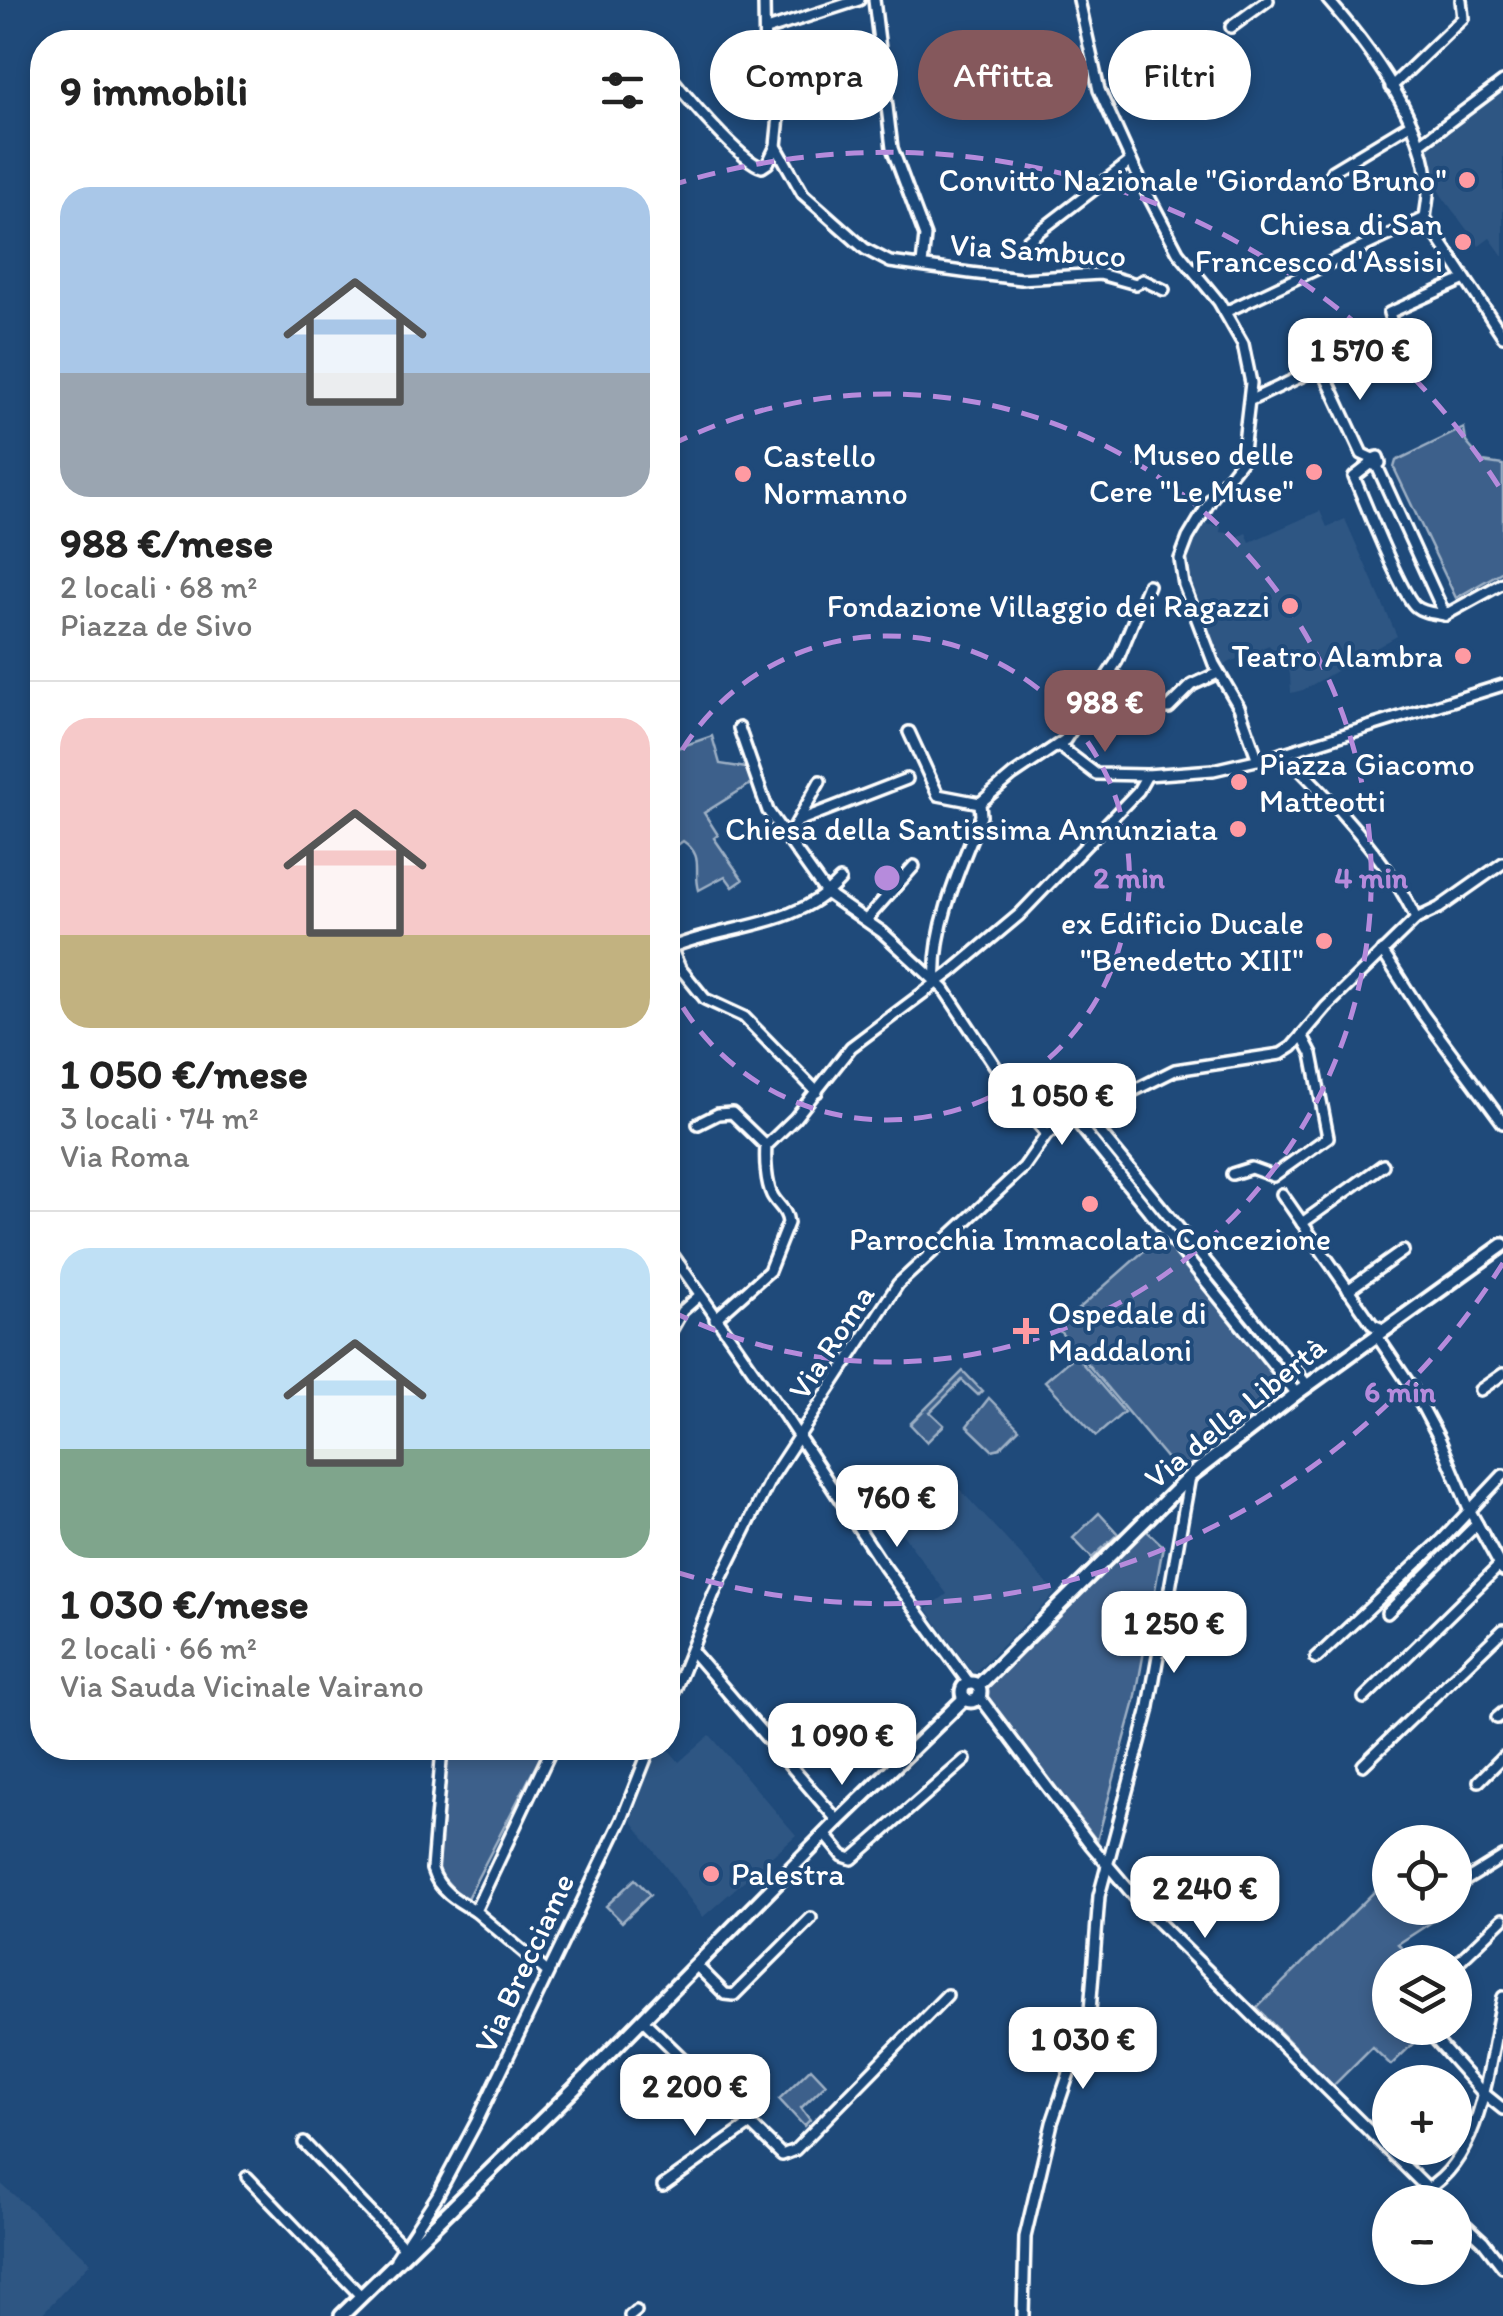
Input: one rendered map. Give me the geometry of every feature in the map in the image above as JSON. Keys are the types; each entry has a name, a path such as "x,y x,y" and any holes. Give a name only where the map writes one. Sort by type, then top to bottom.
{"main road":[{"name":"Via della Libertà","path":"975,1688 1190,1476 1503,1245"},
{"path":"341,2316 965,1698 962,1689 975,1688"}],"street":[{"name":"Via Sambuco","path":"764,0 766,30"},
{"path":"766,30 860,0"},
{"path":"874,0 890,138 925,236 922,265"},
{"path":"1079,0 1099,90 1131,160 1178,252 1225,312 1243,344 1251,400 1242,460 1212,498 1180,558 1184,585 1258,760"},
{"path":"1231,27 1268,0"},
{"path":"1328,0 1360,36 1392,87 1420,144 1428,188 1425,218 1503,336"},
{"path":"1392,87 1463,18 1462,0"},
{"path":"1420,144 1503,82"},
{"path":"680,86 754,165 768,162 776,146"},
{"name":"Via Sambuco","path":"779,120 776,146 803,194 856,242 890,262 1020,279 1100,274 1136,284 1143,280 1164,290"},
{"path":"1332,172 1410,124"},
{"path":"1028,240 1131,160"},
{"path":"1225,312 1425,218"},
{"path":"1251,400 1395,332 1389,313 1465,279"},
{"path":"1322,368 1362,454 1374,462 1445,615"},
{"path":"1374,462 1354,477 1412,604 1423,611 1445,615 1503,582"},
{"path":"936,984 934,964 980,816 980,803 1058,745 1083,717 1110,672 1148,585"},
{"path":"1110,672 1162,708 1170,708 1192,685 1218,672"},
{"path":"1058,745 1096,774 1213,770 1283,753 1503,684"},
{"path":"739,728 768,811 826,894 866,920 944,989 1017,1099 1048,1134"},
{"path":"909,732 938,796 980,803"},
{"path":"1283,753 1331,801 1406,897 1416,919"},
{"path":"766,1146 864,1035 936,984 1018,915 1138,792 1147,775"},
{"path":"798,820 907,779"},
{"path":"787,840 820,781"},
{"name":"Via Roma","path":"798,1436 898,1284 1024,1167 1048,1134 1175,1070 1280,1054 1416,919 1503,863"},
{"path":"866,920 914,866"},
{"path":"680,944 784,917 826,894 840,880"},
{"path":"1382,952 1503,1123"},
{"path":"680,968 704,999 744,1016 817,1092"},
{"path":"1232,1174 1251,1168 1273,1176 1328,1137 1312,1054 1302,1035"},
{"path":"698,1124 718,1114 732,1113 766,1146 770,1187 788,1215 769,1270 715,1319"},
{"path":"1086,1115 1302,1390"},
{"path":"1076,1120 1302,1390"},
{"path":"1302,1223 1383,1165"},
{"path":"1282,1194 1381,1334 1431,1422 1470,1511 1501,1568 1364,1698"},
{"path":"1348,1290 1402,1250"},
{"path":"680,1267 879,1559 1107,1864 1146,1910 1422,2185"},
{"path":"680,1315 699,1296"},
{"path":"1480,1390 1503,1374"},
{"path":"680,1680 740,1538 798,1436"},
{"path":"1023,2316 1025,2237 1052,2123 1090,2011 1099,1896 1148,1712 1190,1476"},
{"path":"1316,1658 1503,1476"},
{"path":"1387,1614 1478,1524"},
{"path":"1362,1765 1503,1630"},
{"path":"692,1652 838,1820"},
{"path":"1478,1781 1503,1757"},
{"path":"441,1760 432,1869 436,1881 546,1971"},
{"path":"475,1911 546,1760"},
{"name":"Via Brecciame","path":"392,2266 477,2121 622,1819 645,1760"},
{"path":"825,1834 843,1856 852,1859 965,1760"},
{"path":"1472,1876 1503,1857"},
{"path":"697,1966 725,1994 734,1995 811,1918"},
{"path":"1472,1948 1503,1919"},
{"path":"644,2020 782,2155 796,2150 948,1995"},
{"path":"1431,2185 1461,2158 1482,2092 1503,1997"},
{"path":"1440,2045 1482,2092 1503,2109"},
{"path":"663,2186 749,2125"},
{"path":"304,2143 402,2246"},
{"path":"247,2178 362,2296"},
{"path":"436,2196 438,2207 451,2210"},
{"path":"1472,2232 1503,2267"}],"shaded area":[{"name":"Convitto Nazionale \"Giordano Bruno\"","path":"1503,92 1503,256 1490,238 1479,246 1429,175 1425,151"},
{"path":"1464,428 1466,442 1483,462 1503,465 1503,571 1456,598 1394,468 1396,461"},
{"name":"Fondazione Villaggio dei Ragazzi","path":"1320,511 1327,527 1345,519 1397,636 1303,690 1291,693 1290,674 1281,649 1273,652 1269,645 1219,667 1183,558 1202,524 1221,526 1220,532 1238,537 1246,533 1250,542"},
{"path":"712,736 720,764 746,768 752,783 704,813 718,835 714,838 743,880 733,887 725,876 699,890 694,852 683,841 680,843 680,747"},
{"path":"1160,1231 1278,1374 1276,1402 1179,1473 1057,1328 1153,1243 1153,1236"},
{"path":"1075,1355 1124,1412 1096,1436 1045,1381"},
{"path":"963,1371 982,1391 978,1395 962,1380 930,1412 944,1425 927,1442 910,1424"},
{"path":"989,1398 1019,1429 1000,1448 992,1450 967,1426"},
{"path":"951,1480 1056,1593 973,1674 927,1609 947,1594 880,1504 906,1484 923,1504"},
{"path":"1099,1513 1118,1534 1092,1558 1073,1538"},
{"path":"1146,1530 1163,1546 1135,1701 1097,1841 983,1691"},
{"path":"710,1735 796,1835 703,1917 631,1820 654,1760 679,1762"},
{"path":"445,1760 539,1760 465,1902 435,1862"},
{"path":"635,1879 650,1895 622,1922 606,1906"},
{"path":"1372,1894 1372,1925 1427,1925 1399,1945 1372,1945 1372,2045 1412,2045 1391,2065 1372,2047 1333,2086 1257,2008"},
{"path":"811,2068 826,2084 801,2108 810,2120 804,2126 779,2099"},
{"path":"0,2183 91,2262 40,2316 0,2316"}],"place":[{"name":"Convitto Nazionale \"Giordano Bruno\"","path":"1467,180"},
{"name":"Chiesa di San Francesco d'Assisi","path":"1463,242"},
{"name":"Museo delle Cere \"Le Muse\"","path":"1314,472"},
{"name":"Castello Normanno","path":"743,474"},
{"name":"Fondazione Villaggio dei Ragazzi","path":"1290,606"},
{"name":"Teatro Alambra","path":"1463,656"},
{"name":"Piazza Giacomo Matteotti","path":"1239,782"},
{"name":"Chiesa della Santissima Annunziata","path":"1238,829"},
{"name":"ex Edificio Ducale \"Benedetto XIII\"","path":"1324,941"},
{"name":"Parrocchia Immacolata Concezione","path":"1090,1204"},
{"name":"Ospedale di Maddaloni","path":"1026,1331"},
{"name":"Palestra","path":"711,1874"}]}
